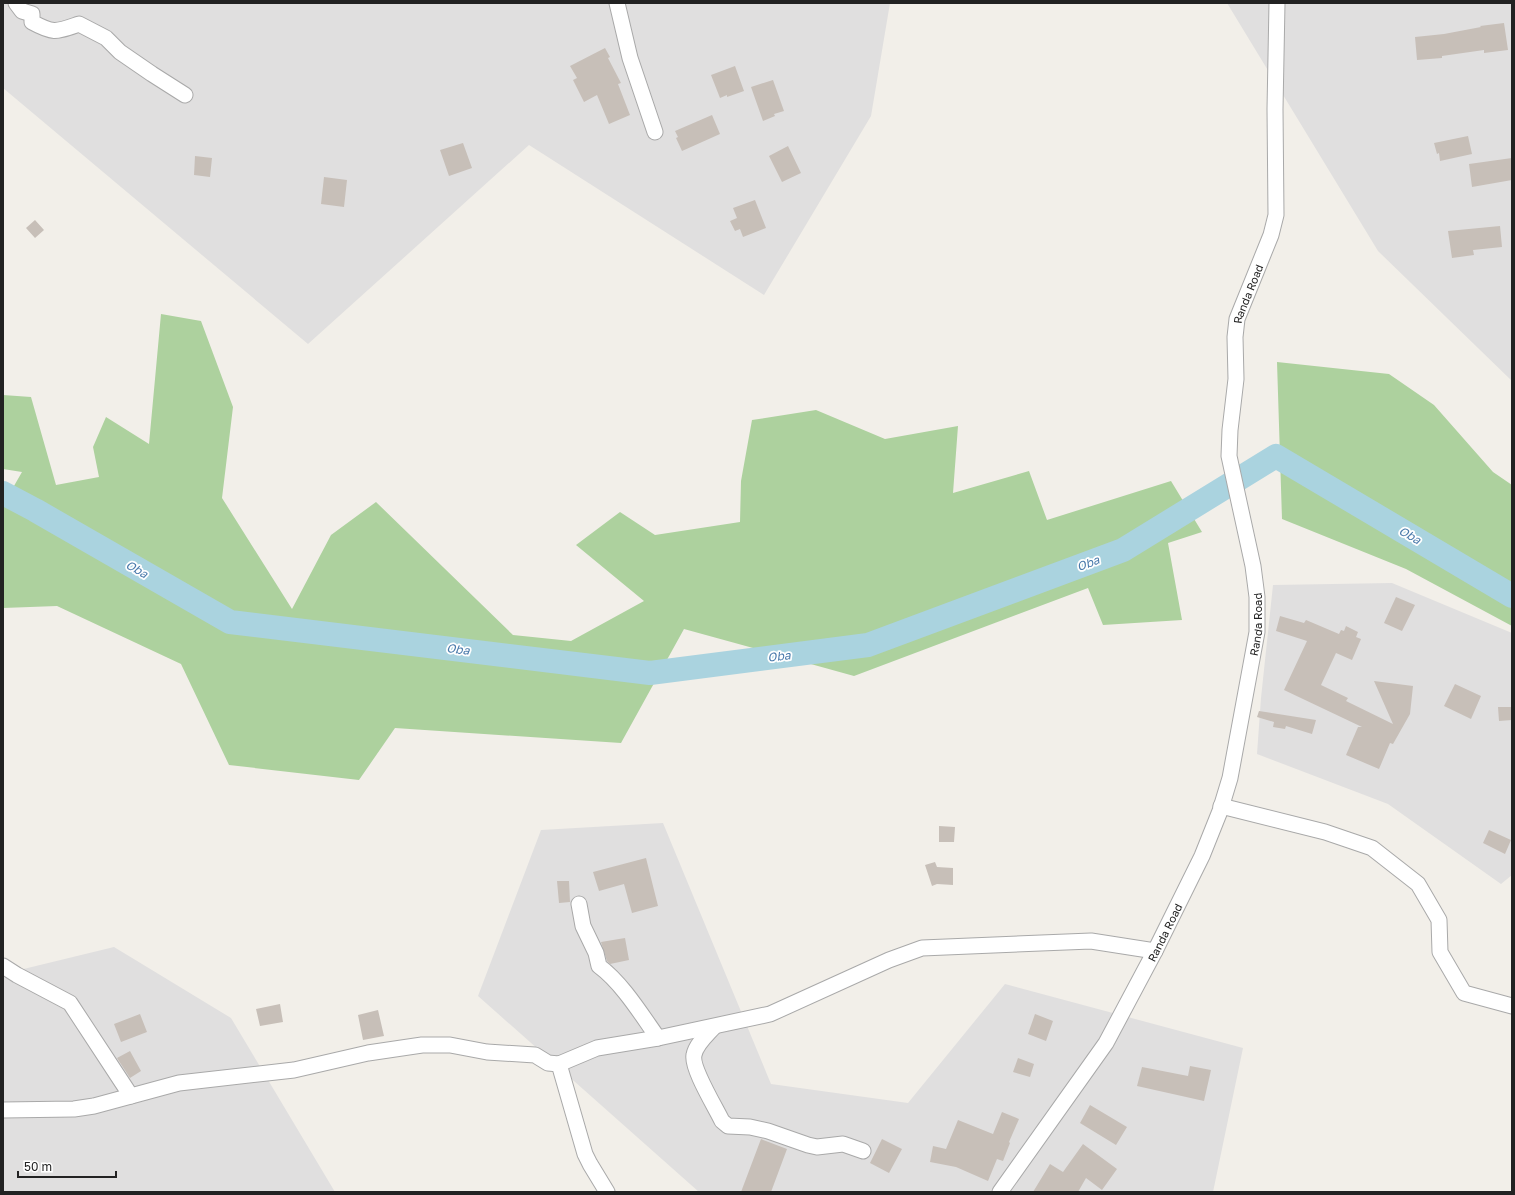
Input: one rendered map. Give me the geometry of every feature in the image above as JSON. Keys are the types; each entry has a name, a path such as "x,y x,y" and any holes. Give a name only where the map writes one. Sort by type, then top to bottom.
{"street":[{"path":"16,3 22,11 32,14 32,22 47,30 61,31 79,24 106,38 120,52 185,95"},
{"path":"617,3 630,58 655,132"},
{"name":"Randa Road","path":"1000,1192 1106,1043 1155,951 1202,856 1221,806 1231,771 1257,632 1257,597 1254,566 1229,456 1230,430 1236,379 1235,337 1237,319 1272,234 1276,215 1275,109 1277,3"},
{"path":"1221,806 1325,832 1372,848 1418,884 1439,920 1440,952 1464,993 1512,1006"},
{"path":"578,904 583,926 596,953 598,966 608,972 658,1038"},
{"path":"3,1110 74,1109 94,1106 179,1083 294,1070 368,1053 422,1045 450,1045 487,1052 535,1055 548,1063 559,1064 596,1048 658,1038 770,1014 889,960 922,948 1091,941 1155,951"},
{"path":"3,966 70,1003 132,1096"},
{"path":"714,1027 701,1041 694,1056 695,1068 722,1121 728,1126 750,1127 768,1131 808,1146 817,1147 843,1144 863,1151"},
{"path":"559,1064 585,1154 607,1192"}],"shaded area":[{"path":"3,3 890,3 871,116 764,295 529,145 308,344 3,88"},
{"path":"1227,3 1512,3 1512,381 1378,251"},
{"path":"1392,583 1512,633 1512,875 1501,884 1388,804 1257,754 1261,698 1273,585"},
{"path":"663,823 771,1084 908,1103 1005,984 1243,1048 1213,1192 699,1192 478,996 541,830"},
{"path":"114,947 231,1018 335,1192 3,1192 3,974"}],"green space":[{"path":"161,314 201,321 233,407 222,498 292,609 331,535 376,502 513,635 571,641 644,601 576,545 620,512 655,535 740,522 741,481 752,420 816,410 885,439 958,426 953,493 1029,471 1047,520 1171,481 1202,532 1168,543 1182,620 1103,625 1088,588 854,676 684,629 621,743 395,728 359,780 229,765 181,664 57,606 3,608 3,505 22,472 3,469 3,395 31,397 56,485 99,477 93,447 106,417 149,444"},
{"path":"1277,362 1389,374 1434,405 1493,472 1512,485 1512,626 1406,569 1282,519"}],"building":[{"path":"1504,23 1508,50 1484,53 1484,50 1442,56 1442,58 1417,60 1415,37 1444,34 1481,27 1480,26"},
{"path":"605,48 610,57 608,58 621,83 618,84 630,115 609,124 597,95 584,102 573,80 577,78 570,66"},
{"path":"735,66 744,91 720,98 711,75"},
{"path":"773,80 784,111 774,114 775,116 763,121 751,87"},
{"path":"712,115 720,134 682,151 676,138 678,137 675,131"},
{"path":"1468,136 1472,154 1440,161 1439,153 1437,154 1434,143"},
{"path":"463,143 472,168 449,176 440,150"},
{"path":"788,146 801,173 782,182 769,156"},
{"path":"195,156 212,158 210,177 194,175"},
{"path":"1512,158 1512,180 1472,187 1469,164"},
{"path":"324,177 347,180 344,207 321,204"},
{"path":"755,200 766,228 743,237 740,229 735,231 730,221 737,218 733,208"},
{"path":"35,220 44,230 35,238 26,228"},
{"path":"1500,226 1502,247 1473,250 1474,255 1452,258 1448,231"},
{"path":"1396,597 1415,605 1402,631 1384,623"},
{"path":"1280,616 1304,623 1306,620 1339,634 1341,630 1344,631 1346,626 1358,632 1356,637 1361,639 1352,660 1336,653 1321,685 1348,698 1346,701 1393,724 1374,681 1413,686 1410,714 1393,744 1390,743 1379,769 1346,755 1358,727 1362,727 1284,690 1307,641 1276,631"},
{"path":"1455,684 1481,696 1471,719 1444,706"},
{"path":"1498,707 1512,707 1512,720 1499,721"},
{"path":"1259,711 1316,720 1312,734 1286,726 1285,729 1273,727 1274,722 1257,717"},
{"path":"939,826 955,827 954,842 939,842"},
{"path":"1489,830 1511,840 1505,854 1483,843"},
{"path":"646,858 658,906 632,913 624,884 599,891 593,872"},
{"path":"935,862 937,867 953,868 953,885 937,884 932,886 925,865"},
{"path":"557,881 569,881 570,902 559,903"},
{"path":"625,938 629,960 610,964 607,961 601,942"},
{"path":"280,1004 283,1022 260,1026 256,1009"},
{"path":"378,1010 384,1036 363,1040 358,1015"},
{"path":"140,1014 147,1032 121,1042 114,1024"},
{"path":"1035,1014 1053,1021 1046,1041 1028,1034"},
{"path":"130,1051 141,1071 130,1078 117,1058"},
{"path":"1018,1058 1034,1064 1030,1077 1013,1072"},
{"path":"1190,1066 1211,1070 1204,1101 1137,1086 1142,1067 1188,1076"},
{"path":"1090,1105 1127,1127 1116,1145 1080,1123"},
{"path":"1002,1112 1019,1119 1003,1161 997,1159 988,1181 956,1167 930,1162 933,1146 946,1149 958,1120 993,1134"},
{"path":"761,1139 787,1149 771,1192 741,1192"},
{"path":"882,1139 902,1149 889,1173 870,1163"},
{"path":"1083,1144 1117,1169 1102,1190 1086,1178 1078,1192 1033,1192 1050,1164 1063,1172"}],"waterway":[{"name":"Oba","path":"3,493 230,622 650,673 868,645 1123,550 1276,456 1512,596"}]}
